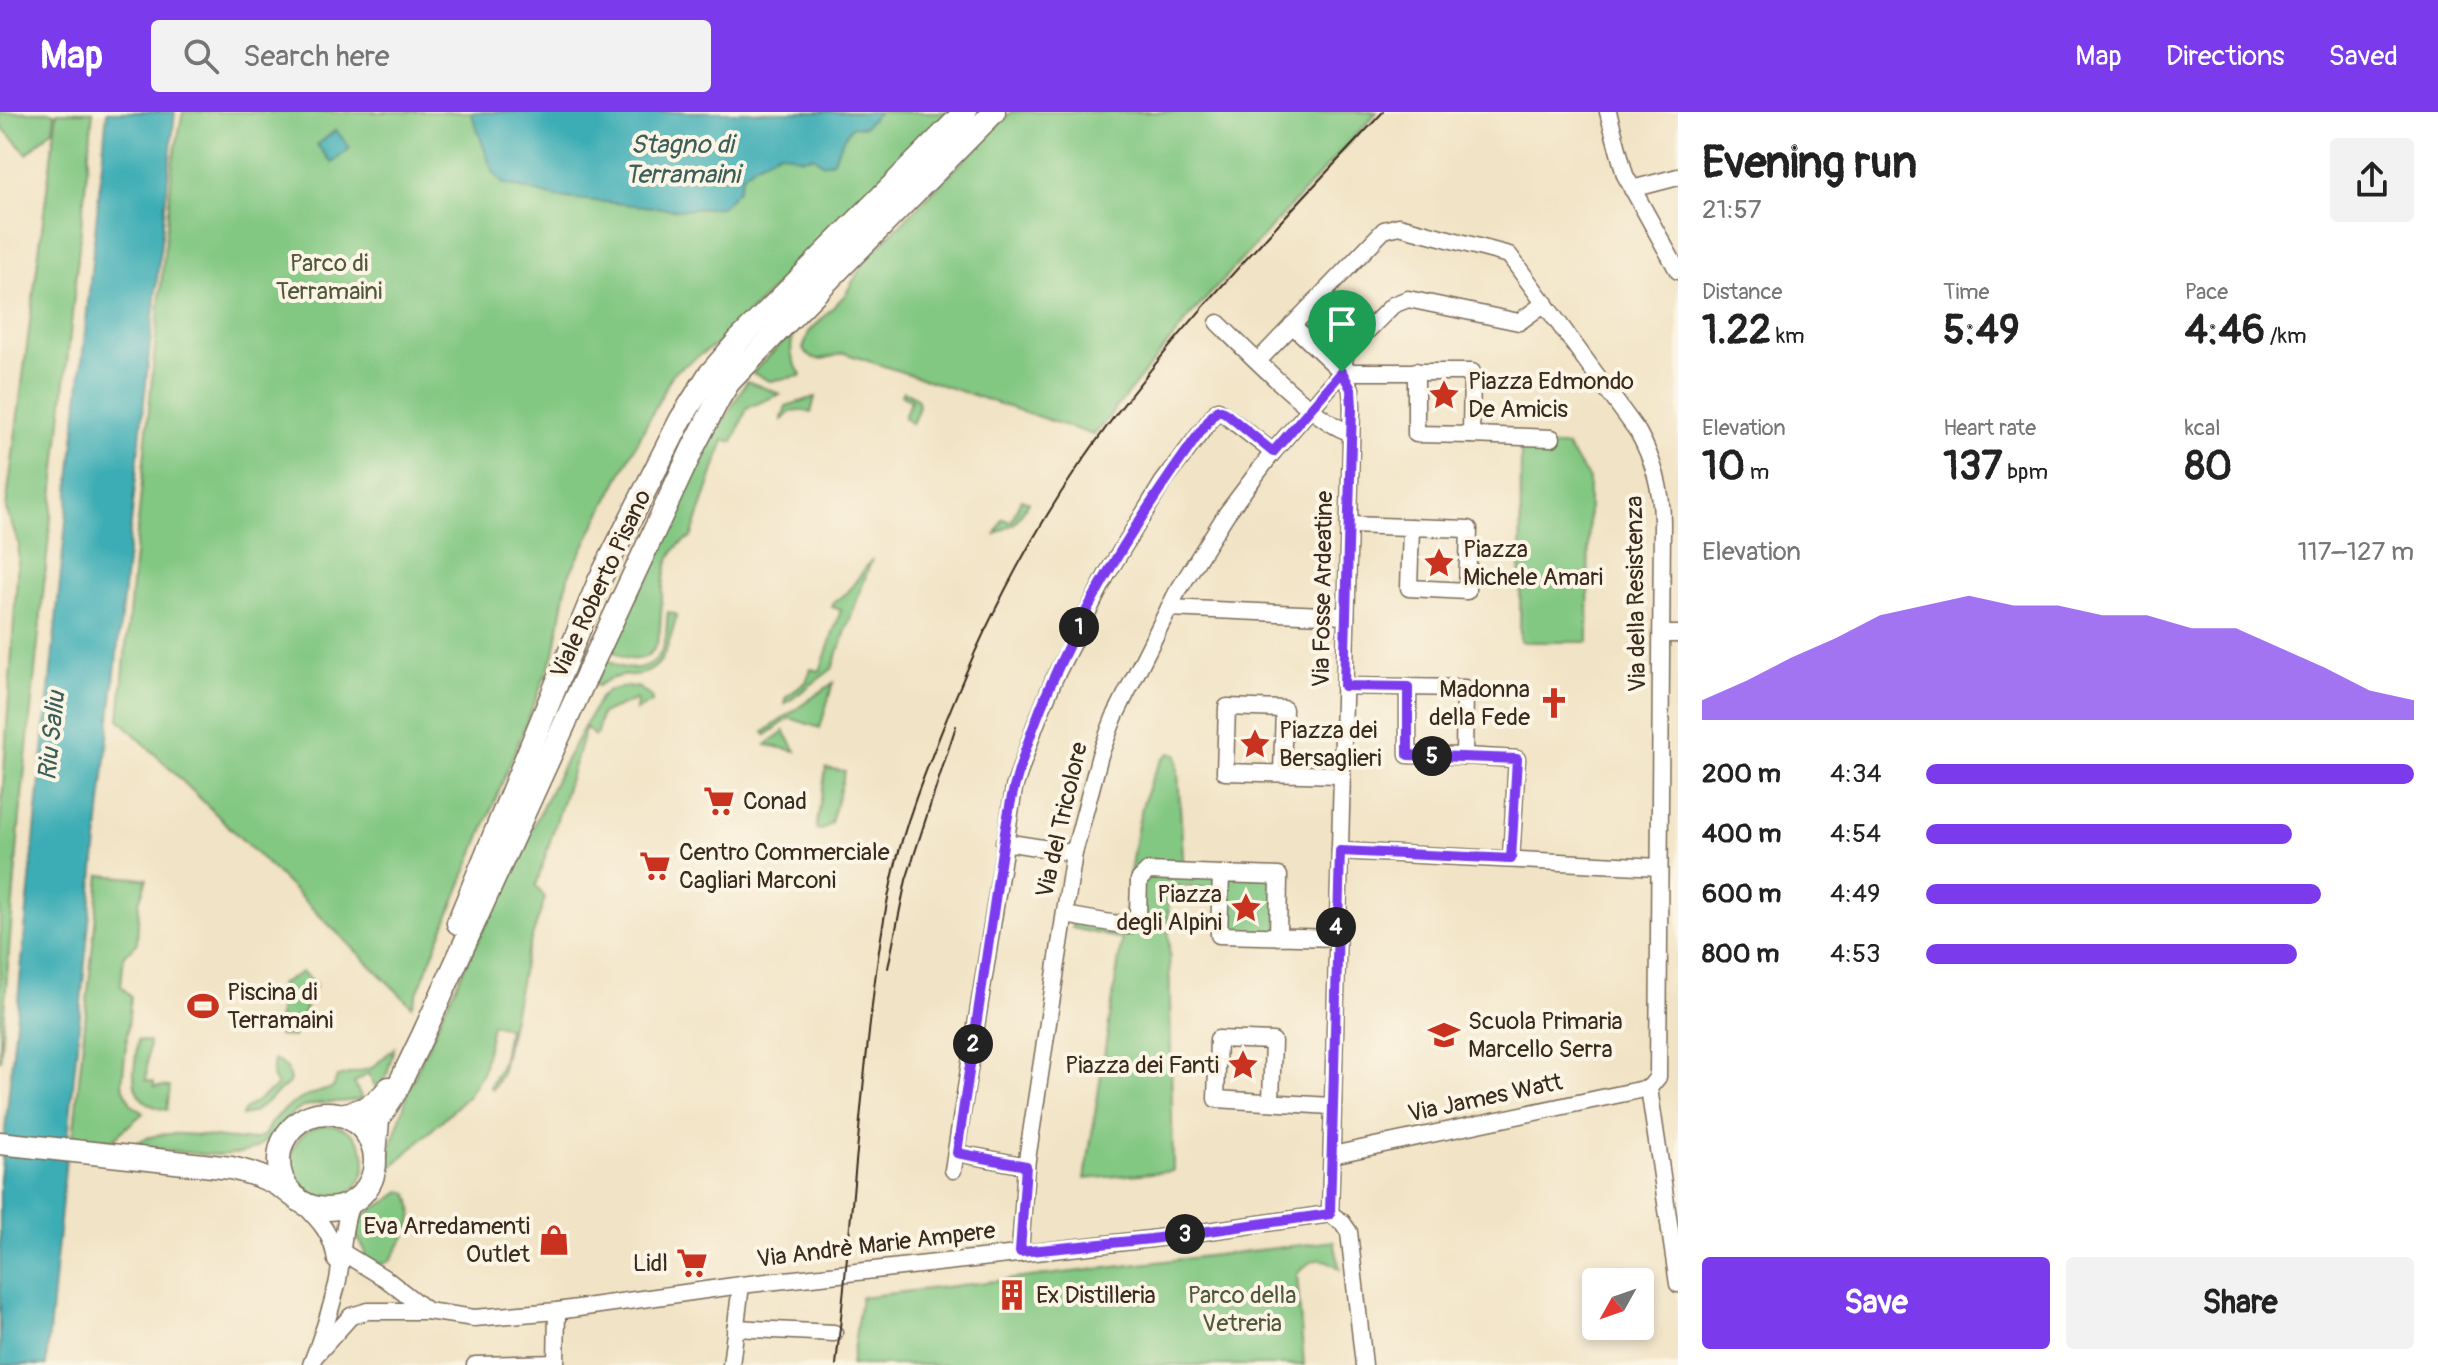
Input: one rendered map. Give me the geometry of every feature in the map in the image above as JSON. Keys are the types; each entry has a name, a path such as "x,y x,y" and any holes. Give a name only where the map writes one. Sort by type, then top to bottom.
{"main road":[{"name":"Viale Roberto Pisano","path":"339,1115 370,1106 390,1087 599,581 681,419 708,376 739,340 965,112"},
{"name":"Viale Roberto Pisano","path":"375,1155 378,1120 423,1035 585,679 719,398 729,382 777,332 994,112"},
{"path":"0,1143 231,1168 263,1176 276,1182 298,1200 323,1210 351,1204 369,1185 375,1170 375,1155 363,1129 339,1115 323,1113 307,1117 294,1126 284,1139 252,1161 231,1168"},
{"path":"284,1139 278,1164 281,1177 298,1200"}],"street":[{"path":"1608,112 1625,175 1678,271"},
{"path":"1632,189 1678,177"},
{"name":"Via della Resistenza","path":"1258,361 1384,230 1399,226 1509,255 1638,432 1650,454 1662,502 1670,634 1659,867 1658,1077 1649,1088 1678,1284"},
{"path":"1310,407 1342,372 1346,352 1393,305 1408,299 1519,322 1545,303"},
{"path":"1218,323 1310,407 1339,429 1350,432"},
{"path":"1292,325 1342,372 1472,372 1471,435"},
{"path":"1416,371 1416,434 1552,438"},
{"name":"Via Fosse Ardeatine","path":"1330,1214 1351,389 1342,372"},
{"name":"Via del Tricolore","path":"1020,1252 1026,1166 1074,853 1109,730 1135,672 1215,530 1310,407"},
{"path":"953,1170 1014,788 1054,679 1107,574 1163,482 1218,410 1273,452"},
{"path":"1349,525 1411,527 1469,529 1467,591 1409,588 1411,527"},
{"path":"1169,608 1346,616"},
{"path":"1344,686 1465,688 1464,756"},
{"path":"1408,687 1408,755 1517,759 1511,859"},
{"path":"1282,773 1284,709 1227,707 1225,772 1342,775"},
{"path":"1004,842 1074,853"},
{"path":"1340,851 1659,867"},
{"path":"1065,915 1128,926 1138,915 1139,880 1148,871 1279,876 1278,937"},
{"path":"1221,874 1219,935 1336,938"},
{"path":"1271,1101 1273,1041 1218,1039 1216,1099 1331,1106"},
{"name":"Via James Watt","path":"1332,1155 1649,1088"},
{"path":"957,1153 1026,1166"},
{"path":"298,1200 328,1231 335,1248 337,1286"},
{"path":"314,1360 337,1286 343,1225 351,1204"},
{"path":"1330,1214 1342,1222 1349,1232 1364,1365"},
{"name":"Via Andrè Marie Ampere","path":"314,1360 351,1316 368,1311 427,1311 474,1318 557,1311 741,1285 937,1265 1330,1214"},
{"name":"Via Andrè Marie Ampere","path":"342,1252 386,1279 427,1311"},
{"path":"731,1365 741,1285"},
{"path":"475,1365 556,1364 557,1311"},
{"path":"735,1328 834,1333"}],"green space":[{"path":"0,112 52,112 55,114 53,129 27,154 0,125"},
{"path":"57,112 93,112 20,816 0,1062 0,832 19,545 6,509"},
{"name":"Parco di Terramaini","path":"183,112 949,112 721,341 673,373 568,577 554,654 412,1006 119,719 173,161"},
{"path":"1011,112 1377,112 1192,314 1094,435 844,353 816,359 803,349 809,332 845,295 866,259"},
{"path":"796,329 791,353 800,376 770,381 752,373"},
{"path":"747,381 780,394 747,408 733,442 724,440 691,538 680,544 667,566 656,645 640,659 625,658 611,649 711,441"},
{"path":"903,391 919,403 912,424 904,418 911,399 901,395"},
{"path":"815,397 811,413 791,411 781,421 786,406"},
{"path":"1521,446 1566,446 1589,479 1588,642 1520,642"},
{"path":"1021,499 1029,502 1015,523 996,534 1003,519 1011,522"},
{"path":"872,559 832,669 785,704 786,697 806,682 811,669 820,671 841,610 832,607 847,593"},
{"path":"668,612 677,615 664,654 653,669 594,685 606,659 631,668 640,668 654,660 665,641"},
{"path":"833,683 820,728 790,718 766,735 764,732"},
{"path":"628,686 639,688 652,697 652,702 636,711 637,699 601,714 594,736 586,727 536,886 545,898 525,958 501,1075 493,1089 490,1087 502,1063 508,1028 492,1024 483,1071 468,1096 381,1177 411,1084 562,767 600,698 607,691"},
{"path":"784,731 796,751 766,745"},
{"path":"1169,753 1177,755 1184,873 1279,876 1278,937 1219,935 1221,888 1168,886 1173,1171 1085,1179 1122,939 1072,928 1074,911 1124,920 1142,807 1158,766"},
{"path":"826,768 845,771 831,823 822,830 816,829"},
{"path":"100,875 147,879 139,902 137,944 124,955 121,986 131,997 122,1084 131,1104 143,1113 112,1140 73,1139"},
{"path":"302,972 316,984 293,1037 278,1036 280,984"},
{"path":"138,1040 149,1042 146,1080 154,1082 154,1086 170,1087 167,1110 153,1106 138,1093 134,1075"},
{"path":"394,1048 387,1075 377,1089 368,1074 354,1083 362,1099 301,1108 289,1116 265,1142 247,1151 202,1154 143,1147 136,1143 171,1134 243,1140 259,1138 273,1120 294,1103 333,1088 337,1077 372,1068"},
{"path":"274,1059 287,1068 288,1084 254,1112 242,1116 243,1111 277,1086 272,1077"},
{"path":"321,1125 335,1125 349,1131 359,1141 365,1162 359,1183 349,1193 335,1199 321,1199 307,1193 297,1183 291,1169 291,1155 297,1141 307,1131"},
{"path":"401,1191 408,1193 412,1203 412,1221 390,1261 376,1266 364,1259 365,1250 354,1232 362,1218"},
{"name":"Parco della Vetreria","path":"1334,1241 1340,1269 1328,1261 1317,1260 1307,1264 1297,1274 1304,1365 851,1365 861,1297"}],"water":[{"name":"Riu Saliu","path":"107,112 175,112 95,860 46,1365 0,1365 0,1180"},
{"name":"Stagno di Terramaini","path":"471,112 879,112 864,127 852,126 833,161 823,164 813,156 802,158 780,152 743,175 738,190 721,207 681,210 556,197 502,183 492,170"},
{"path":"336,130 350,148 332,163 317,145"}],"tram line":[{"path":"836,1365 870,1021 887,902 909,818 961,685 1022,557 1112,419 1185,328 1383,112"},
{"path":"888,968 906,880 956,726"}],"place":[{"name":"Piazza Edmondo De Amicis","path":"1444,395"},
{"name":"Piazza Michele Amari","path":"1439,563"},
{"name":"Madonna della Fede","path":"1554,703"},
{"name":"Piazza dei Bersaglieri","path":"1255,744"},
{"name":"Conad","path":"719,801"},
{"name":"Centro Commerciale Cagliari Marconi","path":"655,866"},
{"name":"Piazza degli Alpini","path":"1246,908"},
{"name":"Piscina di Terramaini","path":"203,1006"},
{"name":"Scuola Primaria Marcello Serra","path":"1444,1035"},
{"name":"Piazza dei Fanti","path":"1243,1065"},
{"name":"Eva Arredamenti Outlet","path":"554,1240"},
{"name":"Lidl","path":"692,1263"},
{"name":"Ex Distilleria","path":"1012,1295"}],"route":[{"path":"1342,372 1351,389 1352,407 1344,686 1408,687 1408,755 1517,759 1511,859 1340,851 1330,1214 1151,1239 1020,1252 1026,1166 957,1153 1004,842 1014,788 1035,726 1054,679 1107,574 1163,482 1212,416 1218,410 1224,412 1273,452 1342,372"}]}
